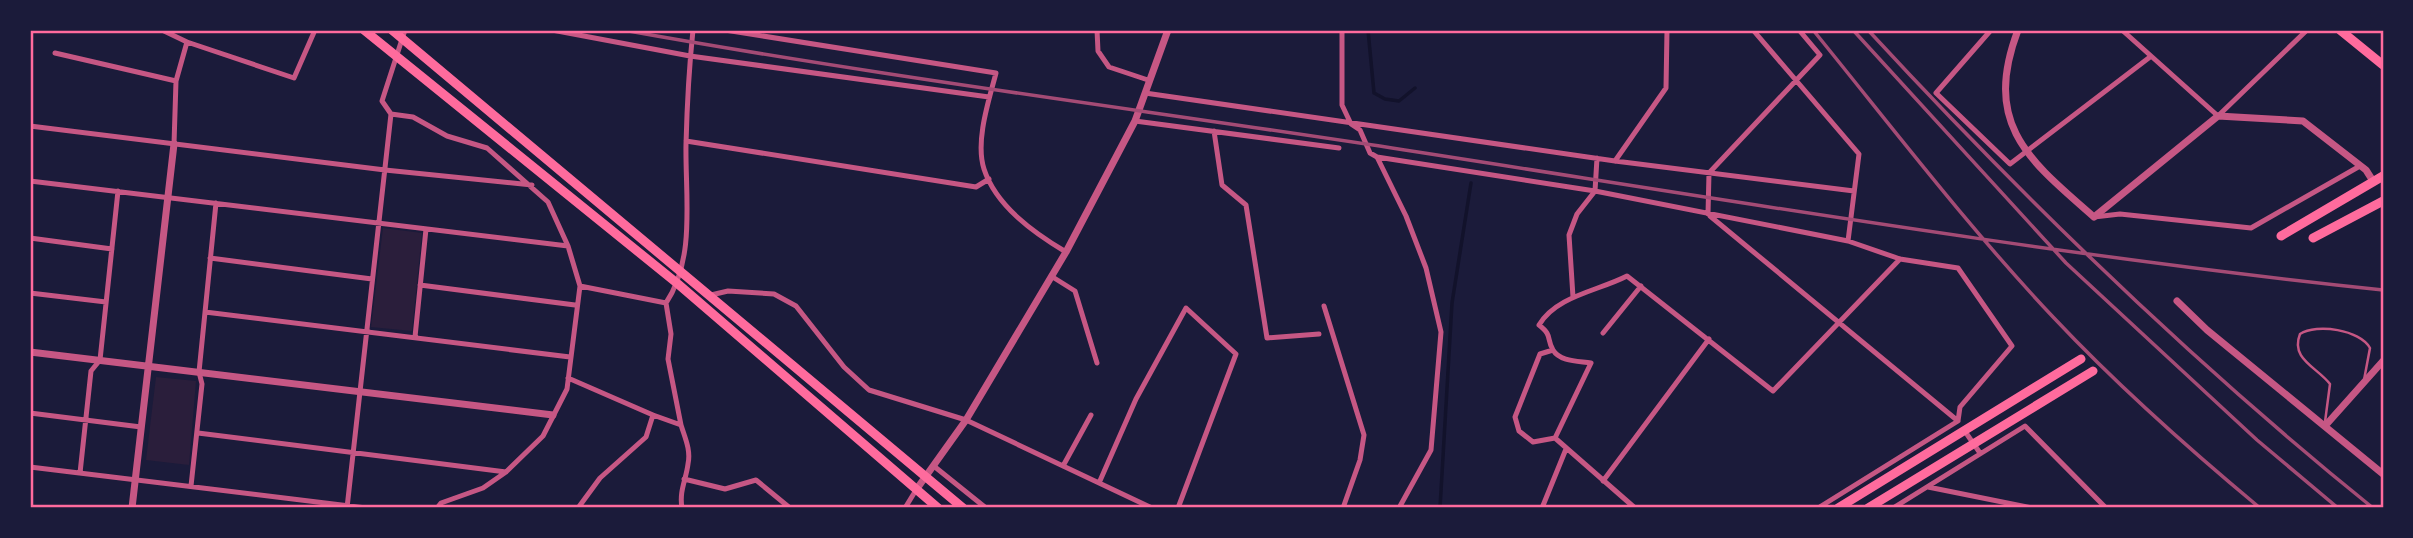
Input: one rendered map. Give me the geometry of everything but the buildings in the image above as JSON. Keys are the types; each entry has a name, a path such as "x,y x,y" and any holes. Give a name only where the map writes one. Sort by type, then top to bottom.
{"highway":[{"path":"364,30 678,284 938,508"},
{"path":"392,30 403,34 963,508"},
{"path":"2340,30 2383,65"},
{"path":"2281,236 2383,176"},
{"path":"2313,238 2383,201"},
{"path":"1838,508 2081,359"},
{"path":"1868,508 2093,370"}],"street":[{"path":"162,30 187,42 295,78 315,30"},
{"path":"552,30 690,56 989,97"},
{"path":"682,508 680,495 689,463 688,448 668,359 671,334 666,303 678,284 685,251 686,141 693,30"},
{"path":"725,30 996,73 982,142 983,168 1001,202 1046,241 1066,252"},
{"path":"1097,30 1098,51 1109,67 1148,80"},
{"path":"905,508 966,420 1066,252 1135,121 1168,30"},
{"path":"1342,30 1342,105 1351,124 1360,130 1370,153 1377,157 1595,191 1848,240 1900,259 1958,268 2012,346 1960,407 1958,421"},
{"path":"1615,161 1666,88 1667,30"},
{"path":"1753,30 1858,154 1848,240"},
{"path":"1708,214 1709,173 1820,55 1799,30"},
{"path":"1992,30 1936,93 2010,164 2150,57"},
{"path":"2018,30 2006,81 2008,109 2015,137 2025,154 2094,217 2120,214 2252,229 2360,166"},
{"path":"2122,30 2218,116 2304,121 2360,166 2373,181"},
{"path":"2094,217 2218,116 2307,30"},
{"path":"347,507 391,114 382,101 394,55 403,34"},
{"path":"132,508 174,144 176,81 187,42"},
{"path":"55,53 176,81"},
{"path":"1145,93 1615,161 1854,191"},
{"path":"391,114 413,117 447,136 487,148 532,185 548,202 568,246 580,286 575,305 567,389 543,436 506,472 483,488 441,503 437,508"},
{"path":"1135,121 1339,149"},
{"path":"30,126 385,170 532,185"},
{"path":"1214,131 1222,186 1246,205 1267,338 1319,334"},
{"path":"686,141 976,187 989,179"},
{"path":"1377,157 1406,216 1426,268 1441,332 1431,450 1399,508"},
{"path":"1573,297 1569,235 1577,214 1595,191 1597,158"},
{"path":"30,181 568,246"},
{"path":"80,473 91,371 100,360 118,191"},
{"path":"191,486 202,384 198,372 216,203"},
{"path":"1708,214 1958,421 1980,453"},
{"path":"415,337 426,229"},
{"path":"30,238 112,248"},
{"path":"210,258 372,279"},
{"path":"1555,438 1591,363 1564,359 1553,351 1549,332 1539,325 1546,314 1573,297 1601,289 1627,276 1773,391 1900,259"},
{"path":"1051,276 1075,291 1097,363"},
{"path":"420,285 575,305"},
{"path":"580,286 666,303"},
{"path":"1603,333 1640,286"},
{"path":"711,295 728,291 775,294 796,306 844,367 869,390 966,420 1152,508"},
{"path":"30,293 106,302"},
{"path":"2177,301 2207,330 2383,474"},
{"path":"1324,306 1364,435 1360,460 1343,508"},
{"path":"1099,484 1136,399 1186,308 1236,355 1178,508"},
{"path":"205,313 570,357"},
{"path":"1603,481 1709,339"},
{"path":"1553,351 1539,354 1515,417 1519,431 1533,442 1555,438"},
{"path":"30,352 553,415"},
{"path":"2325,426 2383,361"},
{"path":"568,378 681,425"},
{"path":"30,413 141,427"},
{"path":"578,508 600,478 646,438 653,415"},
{"path":"1063,466 1091,415"},
{"path":"1818,508 1958,421"},
{"path":"1893,508 2025,426 2106,508"},
{"path":"198,433 506,472"},
{"path":"1555,438 1635,508"},
{"path":"1542,508 1566,449"},
{"path":"30,467 366,508"},
{"path":"935,467 986,508"},
{"path":"684,480 724,489 755,480 790,508"},
{"path":"1928,488 2032,508"}],"lane":[{"path":"2325,426 2330,384 2301,357 2297,350 2300,334 2306,330 2320,330 2352,334 2365,339 2370,348 2362,384"}],"shaded area":[{"path":"383,228 422,233 412,331 371,327"},
{"path":"156,377 196,381 189,465 146,460"}],"waterway":[{"path":"1368,30 1374,93 1385,99 1399,101 1415,88"},
{"path":"1440,508 1452,303 1471,183"}],"railway":[{"path":"623,30 911,77 1887,225 2134,260 2383,290"},
{"path":"1813,30 1961,212 2054,318 2154,416 2260,508"},
{"path":"1853,30 2066,263 2257,440 2338,508"},
{"path":"1868,30 1988,156 2112,278 2240,396 2373,508"}]}
